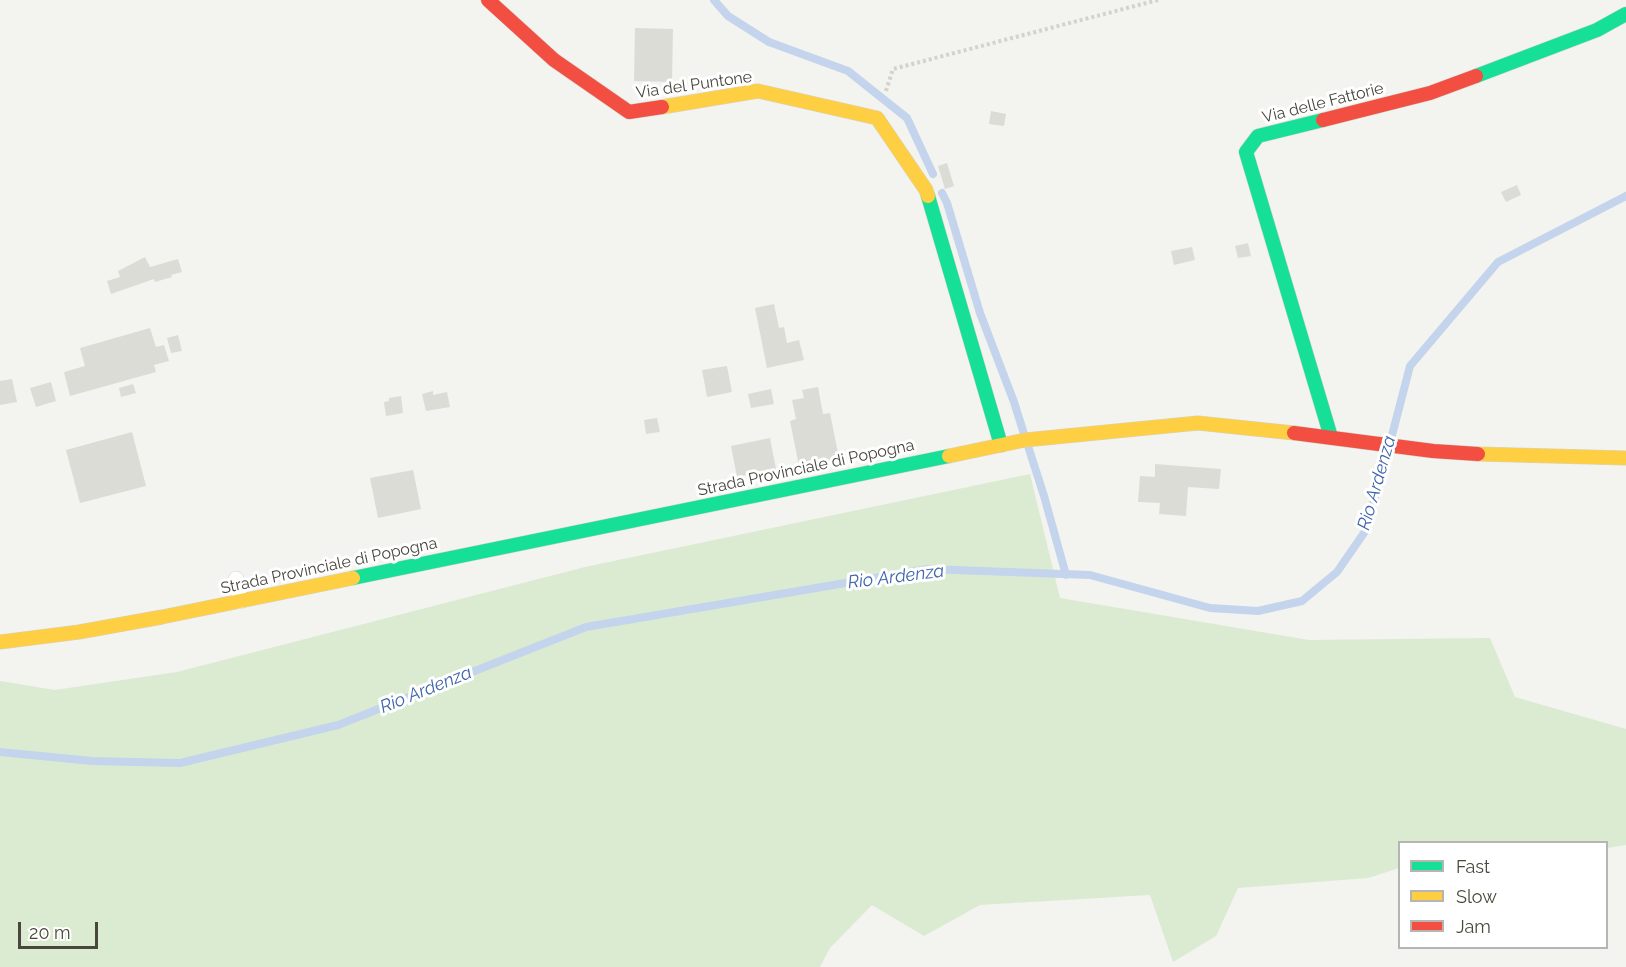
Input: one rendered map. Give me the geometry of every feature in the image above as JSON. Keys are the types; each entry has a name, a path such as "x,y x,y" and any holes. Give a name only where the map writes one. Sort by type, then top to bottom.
{"main road":[{"name":"Via del Puntone","path":"488,0 554,60 630,112 758,91 877,118"},
{"name":"Via delle Fattorie","path":"1331,437 1246,152 1258,136 1430,93 1597,30 1626,14"},
{"path":"877,118 926,190 1001,445"},
{"name":"Strada Provinciale di Popogna","path":"0,642 79,632 234,588 1024,440 1198,423 1331,437 1433,451 1487,455 1626,458"}],"lane":[{"path":"1320,403 1330,386"}],"path":[{"path":"877,118 893,69 1158,0"}],"green space":[{"path":"1030,474 1060,598 1309,640 1490,638 1515,697 1626,729 1626,845 1608,848 1608,841 1398,841 1398,868 1368,878 1238,888 1216,936 1173,962 1150,895 980,905 924,936 872,905 830,948 820,967 0,967 0,681 55,690 177,672 585,567"}],"building":[{"path":"635,28 673,29 672,82 634,81"},
{"path":"991,111 1006,114 1004,126 989,124"},
{"path":"947,163 954,186 945,189 938,166"},
{"path":"1517,185 1521,195 1506,202 1501,192"},
{"path":"1248,243 1251,256 1238,258 1235,246"},
{"path":"1192,247 1195,260 1174,265 1171,251"},
{"path":"145,257 150,267 178,259 182,272 171,275 172,277 155,282 154,279 111,294 107,281 120,277 118,271"},
{"path":"774,304 779,328 784,327 787,343 799,340 804,360 767,368 755,308"},
{"path":"150,328 156,347 164,345 169,361 154,365 156,372 70,396 64,372 85,366 80,348"},
{"path":"178,335 182,351 171,353 167,338"},
{"path":"727,366 732,392 707,397 702,370"},
{"path":"12,379 17,402 0,405 0,381"},
{"path":"51,382 56,401 36,407 30,388"},
{"path":"133,384 136,393 121,397 119,388"},
{"path":"818,387 823,414 830,413 839,458 799,466 790,421 796,419 792,400 804,398 802,390"},
{"path":"771,389 774,404 751,408 748,394"},
{"path":"433,391 433,395 447,392 450,407 426,411 422,394"},
{"path":"401,396 403,413 386,416 384,402 389,401 389,398"},
{"path":"657,418 660,432 646,434 644,420"},
{"path":"132,432 146,486 80,503 66,450"},
{"path":"770,438 776,469 737,477 731,446"},
{"path":"1155,464 1221,469 1219,489 1188,487 1186,516 1159,514 1160,503 1138,502 1140,476 1155,477"},
{"path":"413,470 421,509 378,518 370,478"}],"waterway":[{"path":"714,0 728,16 769,42 848,71 907,118 933,174"},
{"path":"942,193 980,313 1024,434"},
{"name":"Rio Ardenza","path":"1391,439 1410,366 1498,262 1626,196"},
{"path":"1028,446 1066,575"},
{"name":"Rio Ardenza","path":"0,752 92,761 180,763 338,725 586,627 928,569 1090,575 1210,608 1258,611 1302,601 1337,572 1366,530 1387,451"}],"traffic: fast":[{"path":"1476,76 1597,30 1626,14"},
{"path":"1323,120 1258,136 1246,152 1331,437"},
{"path":"928,196 1001,445"},
{"path":"353,578 949,456"}],"traffic: slow":[{"path":"662,107 758,91 877,118 928,196"},
{"path":"949,456 1025,440 1198,423 1294,433"},
{"path":"1478,454 1626,458"},
{"path":"0,642 79,632 162,617 353,578"}],"traffic: jam":[{"path":"488,0 554,60 629,112 662,107"},
{"path":"1323,120 1430,93 1476,76"},
{"path":"1294,433 1433,451 1478,454"}]}
